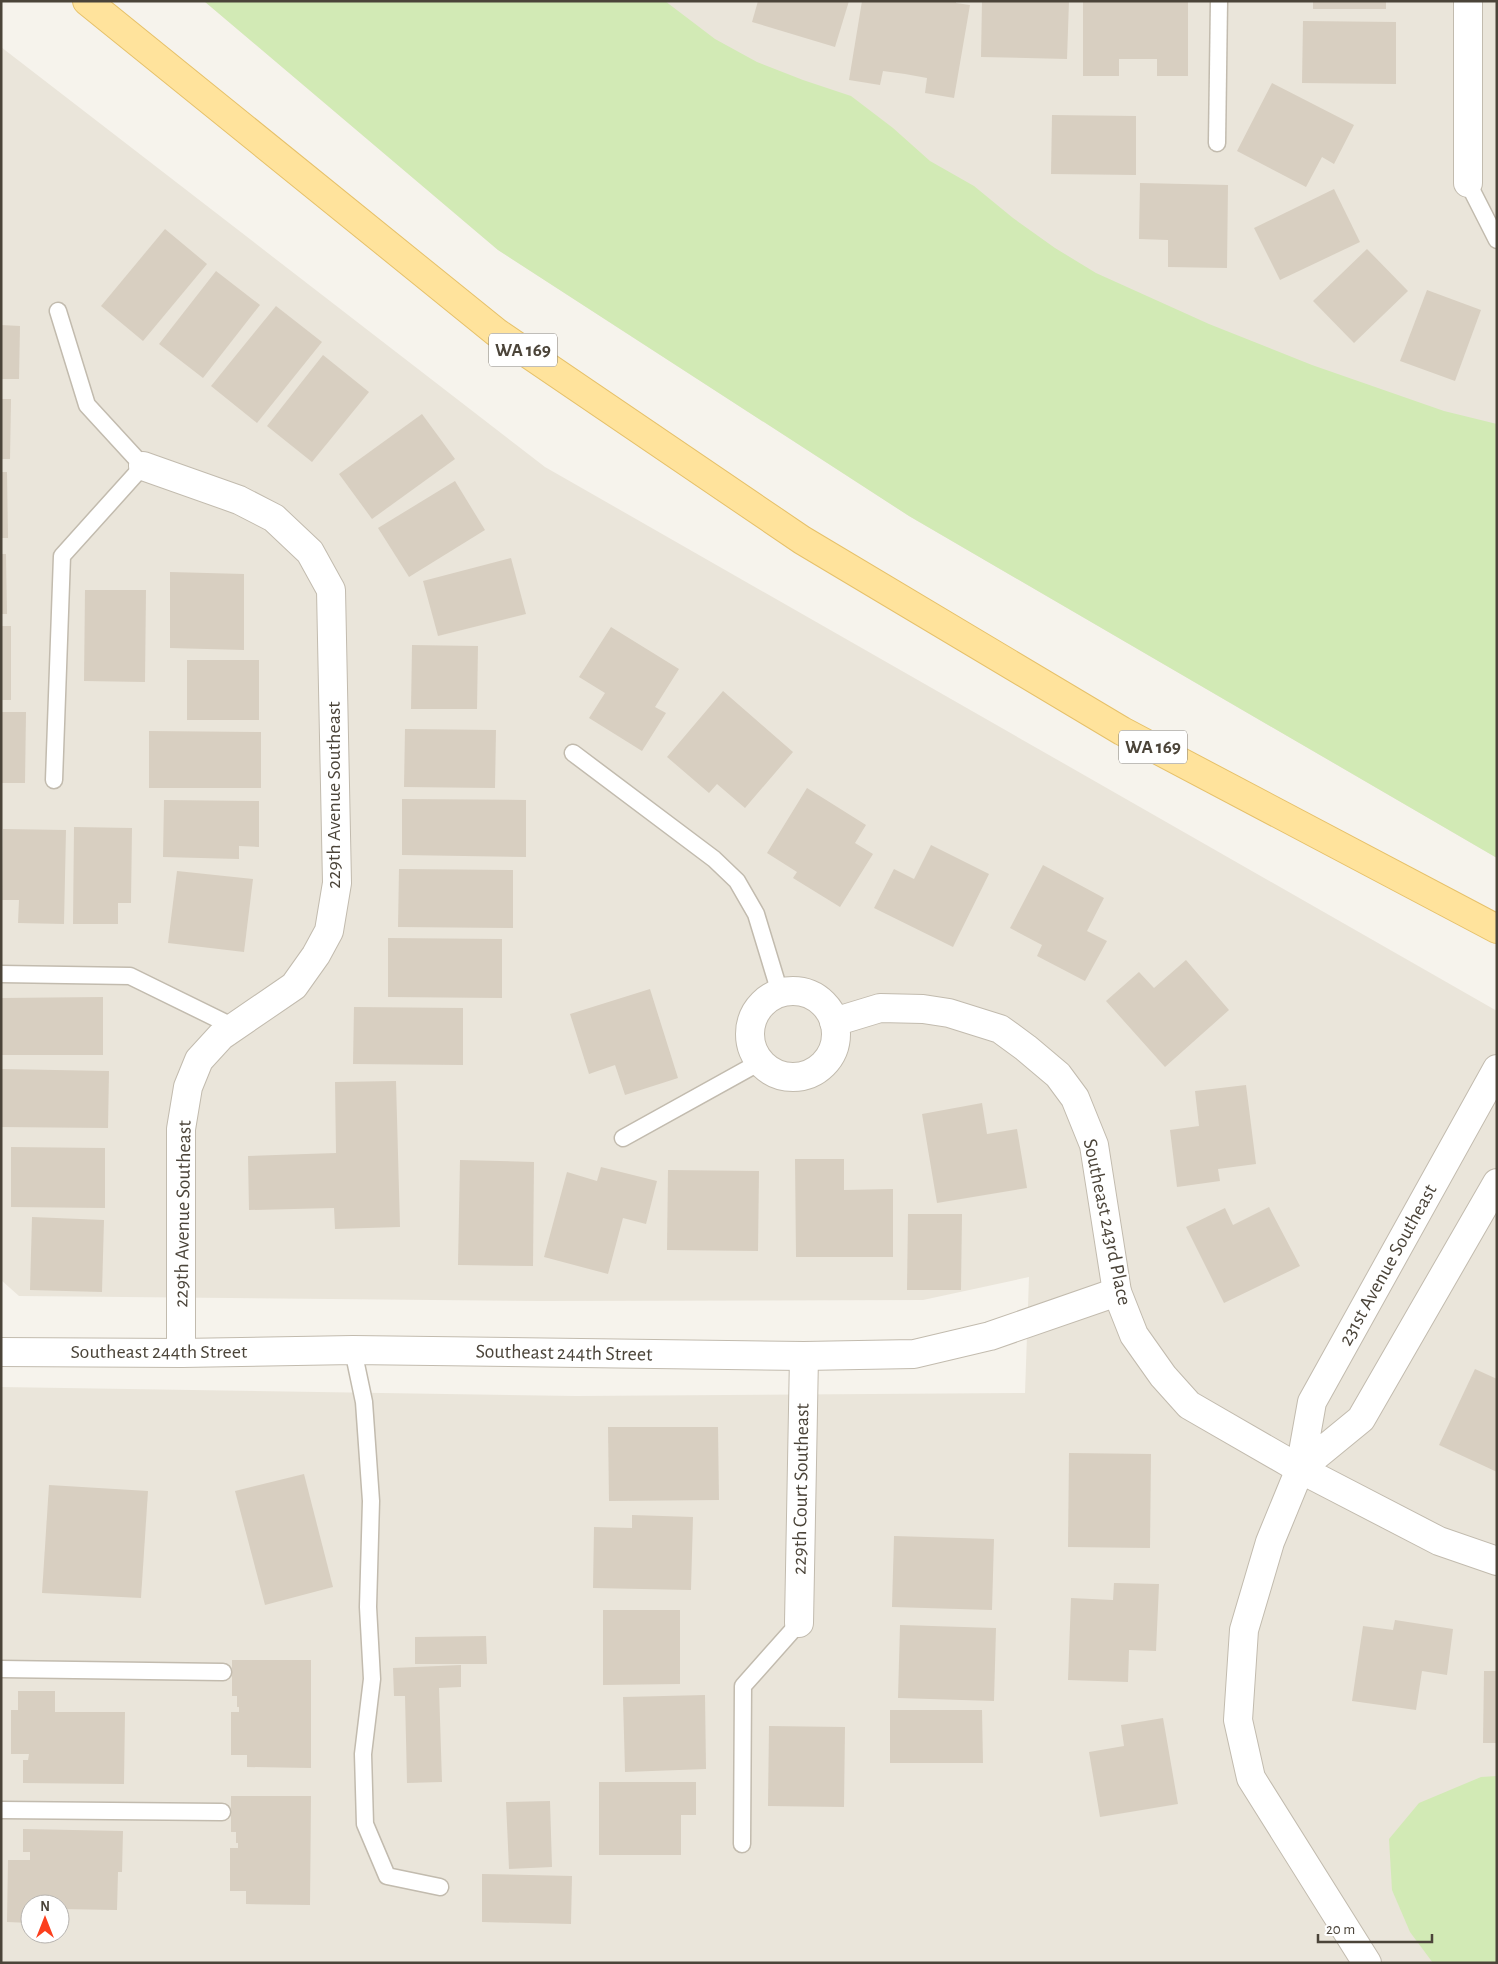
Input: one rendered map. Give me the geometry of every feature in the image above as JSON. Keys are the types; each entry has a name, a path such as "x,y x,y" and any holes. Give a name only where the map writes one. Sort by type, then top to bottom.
{"main road":[{"name":"WA 169","path":"87,1 496,332 802,540 1122,731 1497,929"}],"street":[{"path":"1468,1 1468,183"},
{"name":"229th Avenue Southeast","path":"143,466 239,500 274,518 310,552 331,590 337,883 329,931 316,955 294,986 221,1036 199,1060 188,1087 181,1129 181,1353"},
{"path":"797,991 814,996 826,1007 834,1022 836,1038 832,1055 821,1067 806,1076 789,1078 773,1072 760,1062 752,1047 750,1030 755,1014 766,1001 780,993 797,991"},
{"name":"Southeast 243rd Place","path":"834,1022 880,1008 923,1009 949,1013 1000,1029 1026,1048 1058,1075 1075,1098 1094,1145 1117,1292 1134,1335 1163,1376 1189,1405 1300,1469 1439,1541 1497,1561"},
{"name":"231st Avenue Southeast","path":"1368,1963 1251,1778 1238,1720 1244,1630 1270,1542 1300,1469 1312,1402 1497,1069"},
{"name":"231st Avenue Southeast","path":"1300,1469 1361,1419 1497,1183"},
{"name":"Southeast 244th Street","path":"1,1352 181,1353 353,1350 804,1356 914,1354 990,1336 1117,1292"},
{"name":"229th Court Southeast","path":"799,1623 804,1356"}],"lane":[{"path":"1218,143 1219,1"},
{"path":"1468,183 1497,240"},
{"path":"54,780 62,556 143,466 87,405 58,311"},
{"path":"573,753 714,858 736,881 756,914 780,993"},
{"path":"1,974 130,976 234,1027"},
{"path":"623,1138 760,1062"},
{"path":"353,1350 364,1402 371,1502 368,1607 372,1679 363,1754 365,1824 388,1876 440,1887"},
{"path":"742,1844 743,1686 799,1623"},
{"path":"1,1669 223,1672"},
{"path":"1,1810 222,1812"}],"shaded area":[{"path":"204,1 1497,1 1497,858 909,516 498,250"},
{"path":"1,47 545,467 1497,1011 1497,1963 1,1963 1,1387 576,1396 1025,1393 1029,1277 923,1300 540,1301 19,1296 1,1280"}],"green space":[{"path":"204,1 665,1 715,39 757,62 851,96 893,128 930,161 974,186 1013,218 1055,248 1096,273 1209,324 1312,365 1444,411 1497,424 1497,858 909,516 498,250"},
{"path":"1497,1776 1497,1963 1433,1963 1410,1932 1392,1890 1389,1839 1419,1803 1481,1777"}],"building":[{"path":"758,1 849,1 835,47 752,22"},
{"path":"862,1 956,1 956,3 970,5 954,98 925,93 927,78 905,74 883,71 880,85 849,80"},
{"path":"982,1 1069,1 1067,59 981,57"},
{"path":"1083,1 1188,1 1188,76 1157,76 1157,59 1119,59 1119,76 1083,76"},
{"path":"1313,1 1386,1 1386,9 1313,9"},
{"path":"1303,21 1396,22 1396,84 1302,83"},
{"path":"1272,83 1354,125 1334,164 1322,157 1306,187 1237,151"},
{"path":"1052,115 1136,116 1136,175 1051,174"},
{"path":"1140,183 1228,185 1227,268 1168,267 1168,240 1139,239"},
{"path":"1334,189 1360,242 1280,280 1254,228"},
{"path":"165,229 207,264 143,341 101,306"},
{"path":"1367,249 1408,291 1354,343 1313,301"},
{"path":"216,271 260,305 203,378 159,344"},
{"path":"1427,290 1481,310 1455,381 1400,361"},
{"path":"276,306 322,342 257,423 211,386"},
{"path":"1,325 20,326 19,379 1,379"},
{"path":"323,355 369,392 312,462 267,426"},
{"path":"1,399 11,399 10,459 1,459"},
{"path":"422,414 455,459 372,519 339,474"},
{"path":"1,472 7,472 8,538 1,538"},
{"path":"455,481 485,530 409,577 378,528"},
{"path":"1,554 6,554 7,614 1,614"},
{"path":"511,558 526,614 438,636 423,581"},
{"path":"170,572 244,574 244,650 170,648"},
{"path":"85,590 146,590 145,682 84,681"},
{"path":"1,626 11,626 11,700 1,700"},
{"path":"611,627 679,669 655,707 666,713 642,751 589,718 605,693 579,677"},
{"path":"412,645 478,646 477,709 411,709"},
{"path":"187,660 259,660 259,720 187,720"},
{"path":"723,691 793,752 745,808 717,784 709,793 667,757"},
{"path":"1,712 26,712 25,783 1,783"},
{"path":"405,729 496,730 495,788 404,787"},
{"path":"149,731 261,732 261,788 149,788"},
{"path":"807,788 866,825 855,843 873,854 840,907 793,878 797,872 767,853"},
{"path":"402,799 526,800 526,857 402,855"},
{"path":"164,800 259,801 259,847 239,846 239,859 163,857"},
{"path":"74,827 132,828 131,903 118,903 118,924 73,924"},
{"path":"3,829 66,830 64,924 18,923 19,900 2,900"},
{"path":"931,845 989,874 953,947 874,908 894,869 914,879"},
{"path":"1043,865 1104,898 1087,931 1107,941 1085,981 1037,956 1042,945 1010,928"},
{"path":"399,869 513,870 513,928 398,927"},
{"path":"177,871 253,879 244,952 168,943"},
{"path":"388,938 502,939 502,998 388,997"},
{"path":"1186,960 1229,1010 1165,1067 1106,1001 1139,972 1154,988"},
{"path":"650,989 678,1078 625,1095 615,1065 589,1074 570,1014"},
{"path":"103,997 103,1055 1,1055 1,998"},
{"path":"354,1007 463,1008 463,1065 353,1064"},
{"path":"1,1069 109,1071 108,1128 1,1127"},
{"path":"396,1081 400,1227 335,1229 334,1208 249,1210 248,1156 336,1153 335,1082"},
{"path":"1246,1085 1256,1164 1218,1169 1220,1181 1177,1187 1170,1130 1199,1126 1195,1091"},
{"path":"982,1103 987,1134 1017,1129 1027,1188 937,1203 922,1114"},
{"path":"11,1147 105,1148 105,1208 11,1207"},
{"path":"795,1159 844,1159 844,1190 893,1189 893,1257 796,1257"},
{"path":"460,1160 534,1162 533,1266 458,1265"},
{"path":"601,1167 657,1181 646,1224 623,1218 608,1274 544,1257 567,1172 597,1181"},
{"path":"668,1170 759,1171 758,1251 667,1250"},
{"path":"1269,1207 1300,1266 1224,1303 1186,1227 1225,1208 1233,1225"},
{"path":"908,1214 962,1214 961,1290 907,1290"},
{"path":"32,1217 104,1220 102,1292 30,1290"},
{"path":"1475,1369 1497,1379 1497,1472 1439,1445"},
{"path":"608,1427 718,1427 719,1500 609,1501"},
{"path":"1069,1453 1151,1454 1150,1548 1068,1547"},
{"path":"304,1474 333,1587 265,1605 235,1491"},
{"path":"49,1485 148,1491 141,1598 42,1593"},
{"path":"632,1515 693,1517 691,1590 593,1588 594,1527 632,1528"},
{"path":"894,1536 994,1539 992,1610 892,1607"},
{"path":"1114,1583 1159,1584 1156,1651 1129,1650 1128,1682 1068,1680 1071,1598 1113,1600"},
{"path":"603,1610 680,1610 680,1684 603,1685"},
{"path":"1395,1620 1453,1629 1447,1675 1422,1671 1416,1710 1352,1701 1363,1626 1393,1630"},
{"path":"900,1625 996,1628 994,1701 898,1698"},
{"path":"486,1636 487,1664 415,1664 415,1637"},
{"path":"232,1660 311,1660 311,1768 247,1767 247,1755 231,1755 231,1712 239,1712 237,1696 232,1696"},
{"path":"461,1665 461,1687 439,1688 442,1782 407,1783 405,1696 394,1696 393,1668"},
{"path":"1484,1671 1497,1671 1497,1743 1483,1743"},
{"path":"18,1691 55,1691 55,1712 125,1712 124,1784 23,1783 23,1760 28,1760 29,1754 11,1754 11,1710 18,1710"},
{"path":"705,1695 706,1769 625,1772 623,1697"},
{"path":"890,1710 982,1710 983,1763 890,1763"},
{"path":"1163,1718 1178,1804 1100,1817 1089,1752 1124,1746 1121,1725"},
{"path":"769,1726 845,1727 844,1807 768,1806"},
{"path":"599,1782 696,1782 696,1815 681,1815 681,1855 599,1855"},
{"path":"231,1796 311,1796 310,1905 246,1904 246,1891 230,1891 230,1848 238,1848 236,1832 231,1832"},
{"path":"550,1801 552,1867 509,1869 506,1802"},
{"path":"23,1829 123,1831 122,1872 118,1872 117,1910 70,1909 70,1894 20,1894 20,1923 7,1922 8,1860 30,1860 30,1852 23,1852"},
{"path":"482,1874 572,1876 571,1924 482,1922"}]}
